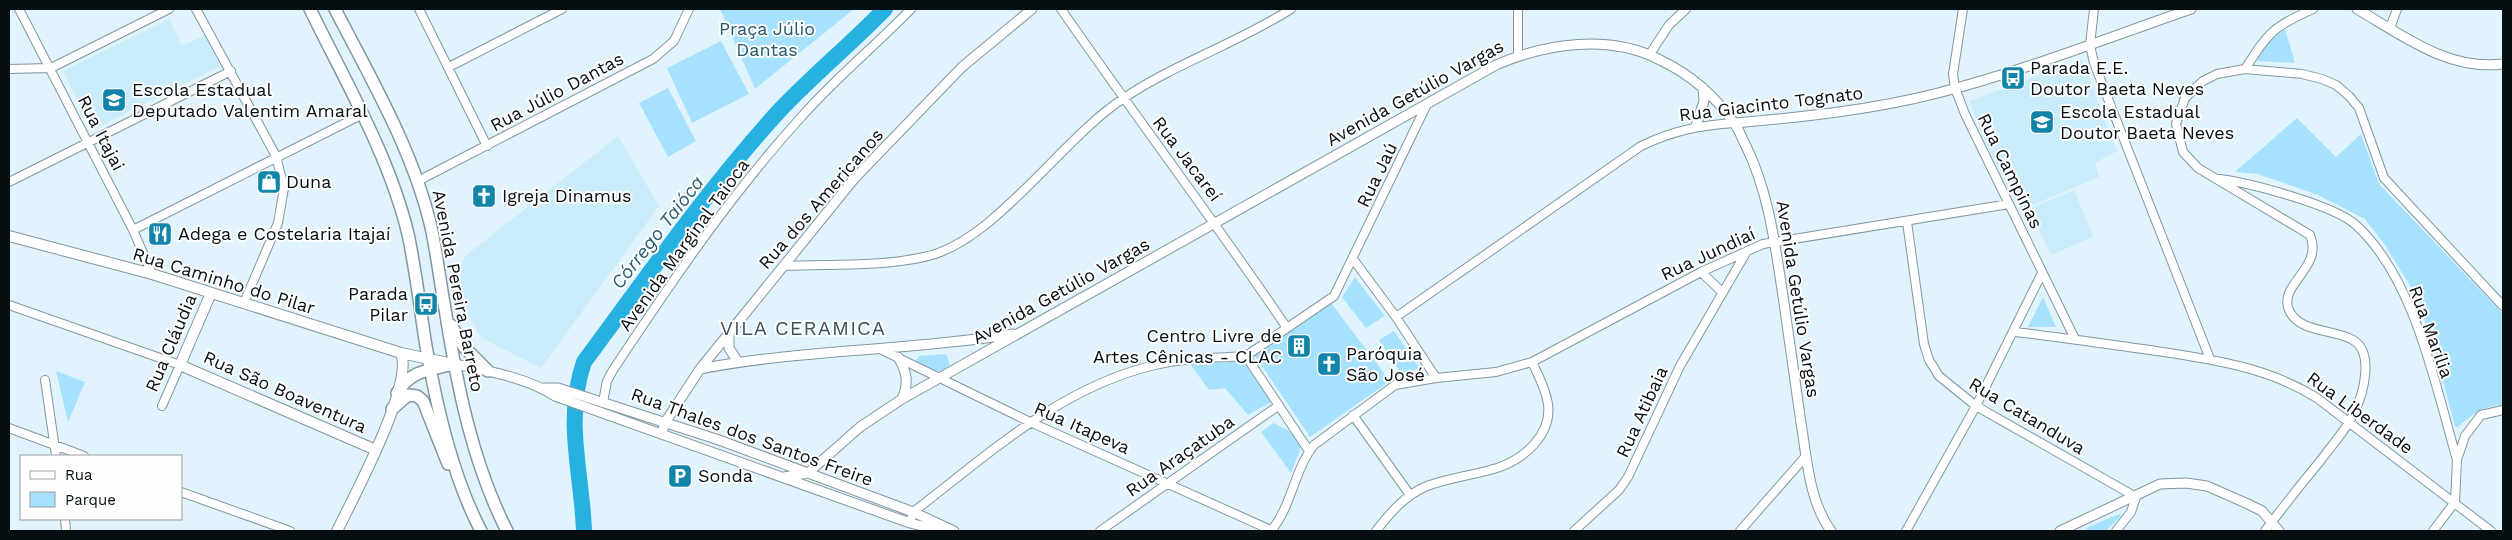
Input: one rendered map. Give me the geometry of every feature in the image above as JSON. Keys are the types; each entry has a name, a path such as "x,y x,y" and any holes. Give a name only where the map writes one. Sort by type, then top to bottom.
{"main road":[{"path":"310,9 385,166 408,234 430,364 451,452 463,490"},
{"name":"Avenida Pereira Barreto","path":"335,9 399,136 418,181 431,227 454,364 468,427 484,477 507,531"},
{"name":"Rua Caminho do Pilar","path":"9,236 152,274 401,353 430,364"},
{"name":"Rua Cláudia","path":"180,365 211,292"},
{"path":"446,314 464,347 488,371"},
{"path":"337,531 376,450 392,409 404,368 401,353"},
{"path":"397,393 409,377 430,364 454,364"},
{"name":"Rua São Boaventura","path":"180,365 376,450"},
{"path":"392,409 408,395 417,396 422,401 442,450 463,490 481,531"}],"street":[{"name":"Rua Itajai","path":"19,9 89,142 133,230 152,274"},
{"path":"9,70 50,68 170,9"},
{"path":"196,9 276,156 284,188 283,204 278,223 244,303"},
{"path":"419,9 487,146"},
{"path":"449,67 562,9"},
{"name":"Rua Júlio Dantas","path":"418,181 662,54 677,35 690,9"},
{"name":"Avenida Marginal Taioca","path":"603,402 607,381 613,370 678,272 745,182 808,109 911,9"},
{"name":"Rua dos Americanos","path":"661,434 666,421 700,369 868,165 962,67 1032,9"},
{"name":"Rua Jacareí","path":"1061,9 1123,98 1216,222 1287,328"},
{"path":"784,266 884,262 925,257 947,250 997,216 1078,136 1123,98 1291,9"},
{"path":"1518,9 1518,55"},
{"path":"1650,54 1669,24 1686,9"},
{"name":"Rua Campinas","path":"1963,9 1954,60 1955,88 2075,339"},
{"path":"2094,9 2090,45 2098,72 2210,359"},
{"name":"Rua Giacinto Tognato","path":"1396,317 1640,146 1666,134 1696,126 1878,106 1955,88 2090,45 2190,9"},
{"path":"2245,69 2265,38 2277,26 2301,12 2313,9"},
{"path":"2357,9 2438,56 2464,64 2503,64"},
{"path":"2390,28 2397,9"},
{"name":"Avenida Getúlio Vargas","path":"808,473 860,427 902,399 1496,65 1518,55 1546,48 1608,45 1630,48 1650,54 1681,70 1703,88 1735,123 1754,162 1766,199 1775,241 1806,456 1814,497 1831,531"},
{"path":"2265,531 2348,423 2360,398 2365,365 2364,354 2353,340 2299,322 2290,312 2288,303 2290,293 2312,259 2314,249 2310,235 2198,168 2183,152 2177,134 2179,113 2185,98 2203,81 2217,74 2245,69 2309,76 2336,84 2358,108 2384,178 2394,191 2503,306"},
{"path":"9,182 231,71"},
{"path":"1696,126 1704,101 1703,88"},
{"name":"Rua Jaú","path":"1246,356 1334,296 1427,104"},
{"path":"133,230 276,156 361,115"},
{"name":"Rua Marília","path":"2215,178 2252,185 2301,200 2338,214 2356,225 2394,276 2410,308 2457,460"},
{"name":"Rua Jundiaí","path":"1309,451 1314,444 1395,385 1436,378 1496,372 1532,362 1701,272 1748,250 1775,241 1907,222 2009,204"},
{"name":"Rua Catanduva","path":"1907,222 1924,344 1929,360 1939,376 1976,406 2136,497"},
{"name":"Rua Atibaia","path":"1574,531 1619,490 1628,477 1680,366 1748,250"},
{"path":"1353,259 1396,317 1436,378"},
{"path":"1701,272 1722,292"},
{"path":"1906,531 1976,406 2042,273"},
{"path":"9,305 180,365"},
{"name":"Rua Liberdade","path":"2014,332 2210,359 2245,366 2295,384 2317,398 2491,531"},
{"path":"729,333 729,348 738,362"},
{"path":"700,369 738,362 962,342 1019,333"},
{"name":"Rua Itapeva","path":"880,349 1030,422 1168,482 1272,531"},
{"path":"910,523 913,512 1030,422 1067,398 1126,373 1170,362 1246,356 1309,451 1284,510 1272,531"},
{"path":"898,357 904,367 907,381 902,399"},
{"path":"1376,531 1410,495 1427,486 1514,461 1534,446 1545,428 1549,406 1543,386 1532,362"},
{"name":"Rua Thales dos Santos Freire","path":"454,364 488,371 581,400 661,434 910,523 950,530"},
{"name":"Rua Cláudia","path":"162,406 180,365"},
{"path":"45,380 56,455"},
{"name":"Rua Thales dos Santos Freire","path":"581,400 603,402 666,421 913,512 950,530"},
{"name":"Rua Araçatuba","path":"1100,531 1278,406"},
{"path":"2433,531 2455,502 2457,460 2465,436 2472,424 2481,415 2503,410"},
{"path":"1353,415 1410,495"},
{"path":"9,428 81,455"},
{"path":"1740,531 1806,456"},
{"path":"784,477 808,473"},
{"path":"2060,531 2136,497 2160,484 2186,483 2207,486 2262,511 2279,531"},
{"path":"182,492 290,531"},
{"path":"2116,531 2131,512 2136,497"}],"shaded area":[{"name":"Escola Estadual Deputado Valentim Amaral","path":"169,19 182,46 205,35 220,66 92,130 63,71"},
{"name":"Escola Estadual Doutor Baeta Neves","path":"2082,59 2117,151 2095,163 2099,177 2021,210 1986,144 1970,101"},
{"path":"618,136 659,206 541,368 482,338 477,331 457,288 464,257"},
{"path":"2074,190 2093,237 2051,255 2029,209"}],"green space":[{"name":"Praça Júlio Dantas","path":"720,9 854,9 755,89"},
{"path":"2285,29 2295,63 2256,61 2268,42"},
{"path":"721,41 749,94 692,123 667,68"},
{"path":"668,88 696,141 668,157 639,103"},
{"path":"2297,118 2336,157 2361,134 2379,184 2503,314 2503,405 2484,409 2458,427 2455,427 2436,354 2417,297 2385,245 2365,219 2318,195 2258,174 2235,172"},
{"path":"1355,277 1385,316 1366,328 1342,297"},
{"path":"2043,297 2056,327 2028,327"},
{"path":"1331,303 1390,381 1310,437 1255,356"},
{"path":"1394,331 1420,368 1402,375 1379,340"},
{"path":"946,354 950,365 942,371 929,370 917,364 916,361 919,356"},
{"path":"1243,361 1271,402 1248,415 1225,388 1209,390 1190,364"},
{"path":"56,371 85,382 68,422"},
{"path":"1273,423 1292,432 1302,445 1291,473 1261,432"},
{"path":"2119,514 2121,516 2106,531 2088,531 2086,528"}],"waterway":[{"name":"Córrego Taióca","path":"584,531 575,426 575,405 584,362 727,171 779,111 885,9"}],"place":[{"name":"Parada E.E. Doutor Baeta Neves","path":"2013,78"},
{"name":"Escola Estadual Deputado Valentim Amaral","path":"114,100"},
{"name":"Escola Estadual Doutor Baeta Neves","path":"2042,122"},
{"name":"Duna","path":"269,182"},
{"name":"Igreja Dinamus","path":"484,196"},
{"name":"Adega e Costelaria Itajaí","path":"160,234"},
{"name":"Parada Pilar","path":"426,304"},
{"name":"Centro Livre de Artes Cênicas - CLAC","path":"1299,346"},
{"name":"Paróquia São José","path":"1329,364"},
{"name":"Sonda","path":"680,476"}],"district":[{"name":"VILA CERAMICA","path":"803,328"}]}
